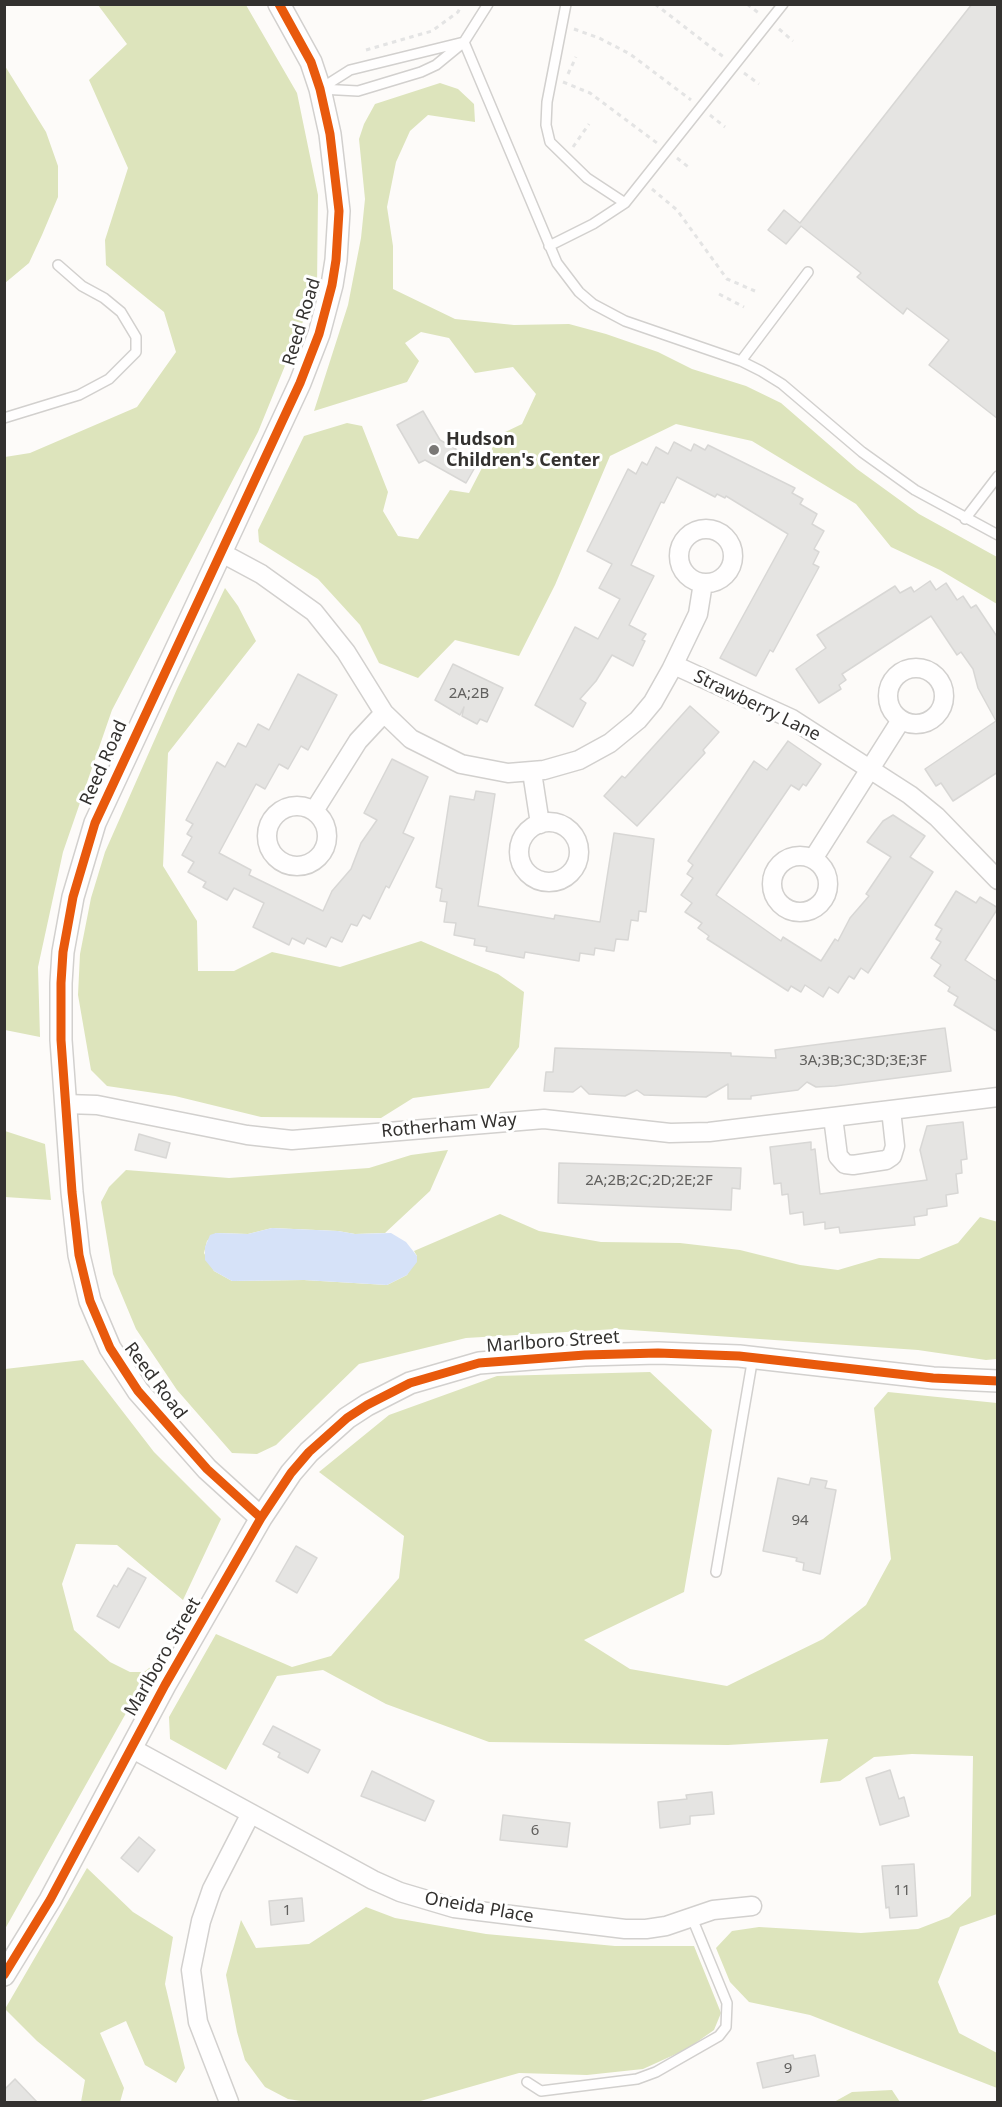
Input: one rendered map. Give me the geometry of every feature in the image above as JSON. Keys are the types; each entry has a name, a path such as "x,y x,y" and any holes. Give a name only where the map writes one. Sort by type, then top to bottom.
{"street":[{"name":"Reed Road","path":"261,1518 207,1469 155,1412 123,1371 102,1332 90,1301 79,1255 61,1040 61,983 67,924 79,871 106,796 307,367 319,334 332,285 339,234 338,187 320,89 300,40 279,4"},
{"path":"220,552 261,573 314,612 346,652 384,713 411,739 450,760 485,770 532,772 579,760 620,736 653,702 674,665 698,614 704,583"},
{"name":"Strawberry Lane","path":"674,665 792,719 869,768 937,817 998,880"},
{"path":"314,811 358,741 384,713"},
{"path":"813,859 901,720"},
{"path":"532,772 540,824"},
{"name":"Rotherham Way","path":"66,1104 110,1107 247,1135 292,1140 534,1119 670,1134 709,1132 998,1097"},
{"path":"833,1118 838,1156 845,1164 853,1166 886,1160 892,1156 895,1146 891,1110"},
{"name":"Marlboro Street","path":"4,1975 50,1900 131,1748 261,1518 291,1473 328,1434 367,1405 410,1383 479,1363 525,1358 658,1353 753,1357 933,1378 998,1381"},
{"name":"Oneida Place","path":"131,1748 373,1881 400,1892 454,1908 625,1929 666,1926 733,1906 752,1906"},
{"path":"229,2103 198,2022 191,1970 194,1945 212,1889 250,1815"}],"lane":[{"path":"320,89 358,90 421,72 436,65 464,42 488,4"},
{"path":"566,4 546,125 550,142 587,178 625,203"},
{"path":"549,246 593,224 625,203 783,4"},
{"path":"320,89 350,70 464,42"},
{"path":"464,42 549,246 566,278 593,304 625,321 741,361 782,384 886,470 965,519 998,535"},
{"path":"4,418 70,398 109,380 136,352 136,337 121,312 105,298 82,286 58,265"},
{"path":"741,361 808,272"},
{"path":"965,519 998,476"},
{"path":"716,1572 753,1357"},
{"path":"527,2082 541,2091 637,2079 656,2072 720,2036 726,2027 727,2003 692,1917"}],"path":[{"path":"360,53 432,31 458,12 462,4"},
{"path":"655,4 759,84"},
{"path":"562,27 599,38 630,54 725,127"},
{"path":"564,83 576,57"},
{"path":"552,79 590,93 691,169"},
{"path":"572,149 589,124"},
{"path":"652,189 677,210 727,279 754,291"},
{"path":"719,294 744,307"}],"green space":[{"path":"98,5 246,5 297,93 318,195 317,287 258,432 112,710 63,852 38,967 40,1037 5,1030 5,457 30,453 137,407 176,352 164,312 106,265 105,240 128,168 89,80 127,44"},
{"path":"5,66 46,132 58,166 58,197 29,263 5,283"},
{"path":"440,83 458,89 474,104 475,122 428,115 410,131 396,162 387,207 393,246 393,289 455,319 514,325 569,324 606,334 658,352 692,369 746,386 781,403 857,469 919,514 997,557 997,604 940,570 891,547 856,504 752,441 676,424 610,456 555,585 519,656 455,640 418,678 379,663 360,625 318,579 259,542 258,530 304,436 347,423 362,426 388,492 383,511 398,536 418,539 450,490 469,493 499,435 522,424 536,394 513,367 475,373 449,338 421,332 405,343 419,361 407,382 314,411 348,305 361,238 365,199 359,139 364,124 375,104"},
{"path":"225,588 238,606 256,641 168,753 163,866 197,921 198,971 234,971 272,952 340,967 421,941 498,974 524,992 519,1047 489,1088 413,1098 381,1118 261,1117 175,1096 107,1086 91,1070 78,995 80,954 91,898 105,852 177,689"},
{"path":"5,1131 45,1144 51,1200 5,1197"},
{"path":"448,1150 430,1191 385,1233 355,1234 272,1228 248,1234 216,1233 207,1241 204,1253 214,1271 232,1281 304,1280 387,1285 407,1275 417,1256 414,1251 500,1214 539,1231 601,1242 680,1243 740,1250 800,1265 838,1270 879,1258 919,1259 958,1243 980,1217 998,1222 997,1359 986,1360 918,1350 616,1329 466,1338 359,1364 276,1445 257,1454 232,1453 177,1390 136,1329 113,1274 101,1202 109,1187 126,1170 229,1178 369,1168 411,1155"},
{"path":"83,1360 154,1452 221,1519 183,1600 117,1545 76,1544 62,1584 74,1630 110,1662 130,1672 144,1672 153,1665 5,1929 5,1369"},
{"path":"650,1372 712,1430 684,1592 584,1640 630,1669 727,1686 823,1639 866,1605 891,1559 874,1408 888,1392 997,1403 997,1914 960,1927 938,1982 959,2033 997,2053 997,2088 810,2015 749,2002 730,1982 716,1948 732,1931 759,1927 861,1933 918,1929 949,1917 971,1896 973,1756 912,1754 874,1757 840,1781 820,1783 828,1739 728,1745 489,1742 386,1704 323,1670 277,1676 226,1770 170,1739 169,1717 216,1634 292,1667 331,1656 399,1578 404,1536 319,1472 389,1415 497,1376"},
{"path":"87,1868 133,1912 173,1937 165,1984 185,2068 176,2083 145,2065 126,2021 100,2033 124,2088 120,2102 81,2102 85,2080 37,2041 5,2009"},
{"path":"366,1907 395,1918 486,1934 615,1946 694,1946 721,2013 714,2030 687,2049 643,2069 587,2075 519,2073 417,2102 307,2102 288,2099 265,2087 245,2060 237,2032 226,1975 241,1920 256,1948 309,1944"},
{"path":"892,2090 900,2102 834,2102 852,2092"}],"water":[{"path":"272,1228 355,1234 391,1233 406,1242 417,1256 417,1262 407,1275 387,1285 304,1280 232,1281 214,1271 205,1260 205,1247 210,1235 216,1233 248,1234"}],"building":[{"path":"972,4 998,4 998,419 929,365 949,340 907,308 903,314 857,277 861,273 801,226 786,244 768,230 784,210 800,223"},
{"name":"Hudson Children's Center","path":"423,411 440,440 478,462 466,483 425,460 419,463 397,425"},
{"path":"674,442 691,451 694,444 705,450 708,445 795,488 792,493 803,499 800,504 817,514 812,524 824,531 814,549 819,552 813,564 819,567 773,652 770,650 756,676 720,658 788,534 726,496 725,498 717,494 715,497 677,477 664,503 661,502 631,565 654,576 629,625 646,634 642,640 645,641 633,666 612,655 596,681 580,699 586,703 573,727 535,705 575,627 598,639 620,599 599,588 612,564 587,551 628,469 636,474 642,462 647,465 656,447 668,454"},
{"path":"930,581 936,590 946,583 957,600 963,596 971,608 976,605 998,638 998,772 953,801 941,783 936,786 925,769 996,721 978,688 973,669 961,652 957,655 931,616 842,674 846,680 839,685 841,689 819,703 796,669 826,648 817,635 895,586 900,593 911,587 914,592"},
{"path":"453,664 503,688 487,722 480,719 477,724 462,716 464,707 460,715 435,700"},
{"path":"298,674 337,695 308,750 301,746 288,769 279,764 265,789 256,784 219,853 251,870 249,875 323,911 332,891 351,869 361,843 377,820 364,813 392,759 428,777 403,833 414,838 389,888 386,886 370,919 363,915 357,926 351,924 342,942 331,937 326,947 307,938 304,944 292,938 289,945 253,927 264,903 234,888 227,900 203,887 206,882 188,872 194,862 182,855 192,837 187,834 193,824 186,820 217,762 225,767 238,743 246,747 258,724 269,730"},
{"path":"690,706 719,732 703,750 705,753 637,826 604,796 622,776 625,778"},
{"path":"788,741 821,764 806,786 803,784 799,790 791,785 716,895 781,941 783,937 821,961 835,939 838,941 850,918 869,896 866,894 891,857 867,842 883,821 893,815 925,836 910,857 933,872 868,973 861,968 854,979 849,976 838,993 829,987 823,997 805,985 801,992 791,986 788,991 707,939 709,936 698,928 702,923 685,912 692,903 681,895 693,878 687,874 693,865 688,861 754,761 767,770"},
{"path":"476,791 495,794 478,906 554,919 555,915 600,922 614,833 654,839 646,912 639,911 638,921 631,920 628,940 616,939 614,951 595,948 594,955 580,953 579,961 525,952 524,958 486,951 487,947 474,945 475,939 454,935 456,923 444,922 447,902 440,901 442,889 436,887 450,796 474,800"},
{"path":"956,891 976,903 980,897 998,908 965,960 998,982 998,1032 954,1005 958,997 948,991 950,987 934,976 941,965 931,958 941,942 936,939 942,929 935,925"},
{"path":"945,1028 951,1071 835,1086 816,1087 807,1082 798,1090 751,1096 751,1099 728,1099 728,1084 706,1097 644,1095 637,1090 625,1096 589,1094 581,1086 573,1092 544,1091 546,1072 553,1072 555,1048 731,1053 731,1056 776,1058 775,1050"},
{"path":"963,1122 967,1159 961,1160 962,1173 956,1174 958,1193 946,1195 947,1206 927,1209 927,1215 914,1217 915,1225 840,1233 839,1227 825,1229 825,1222 804,1225 803,1212 790,1214 788,1194 782,1195 781,1183 774,1184 770,1147 811,1142 811,1150 815,1149 820,1194 927,1180 920,1150 927,1126"},
{"path":"139,1134 170,1143 166,1158 135,1150"},
{"path":"559,1163 741,1168 740,1189 732,1188 731,1210 558,1203"},
{"path":"778,1478 809,1485 811,1478 827,1481 825,1488 836,1490 820,1574 803,1570 804,1563 796,1561 797,1558 763,1551"},
{"path":"296,1546 317,1558 297,1593 276,1581"},
{"path":"128,1568 146,1578 119,1628 97,1616 114,1585 117,1587"},
{"path":"273,1726 320,1750 308,1773 278,1757 280,1753 263,1744"},
{"path":"890,1770 899,1799 904,1797 909,1816 880,1825 866,1778"},
{"path":"372,1771 434,1801 425,1821 361,1796"},
{"path":"712,1792 714,1814 690,1816 690,1824 660,1828 658,1802 687,1799 686,1795"},
{"path":"503,1815 570,1823 567,1847 500,1840"},
{"path":"139,1837 155,1850 138,1872 121,1858"},
{"path":"914,1864 917,1916 890,1918 889,1907 886,1908 882,1866"},
{"path":"302,1898 304,1921 271,1925 269,1901"},
{"path":"793,2055 794,2059 815,2055 819,2076 763,2088 757,2063"},
{"path":"15,2079 38,2103 4,2103 4,2090"}],"cycle path":[{"path":"261,1518 207,1469 138,1391 110,1348 90,1301 79,1255 72,1192 61,1040 61,983 63,952 73,897 95,823 300,383 319,334 332,285 339,211 330,134 320,89 311,62 279,4"},
{"path":"4,1975 50,1900 165,1685 261,1518 291,1473 309,1452 347,1418 367,1405 410,1383 479,1363 585,1355 658,1353 739,1356 933,1378 998,1381"}],"place":[{"name":"Hudson Children's Center","path":"434,450"}]}
